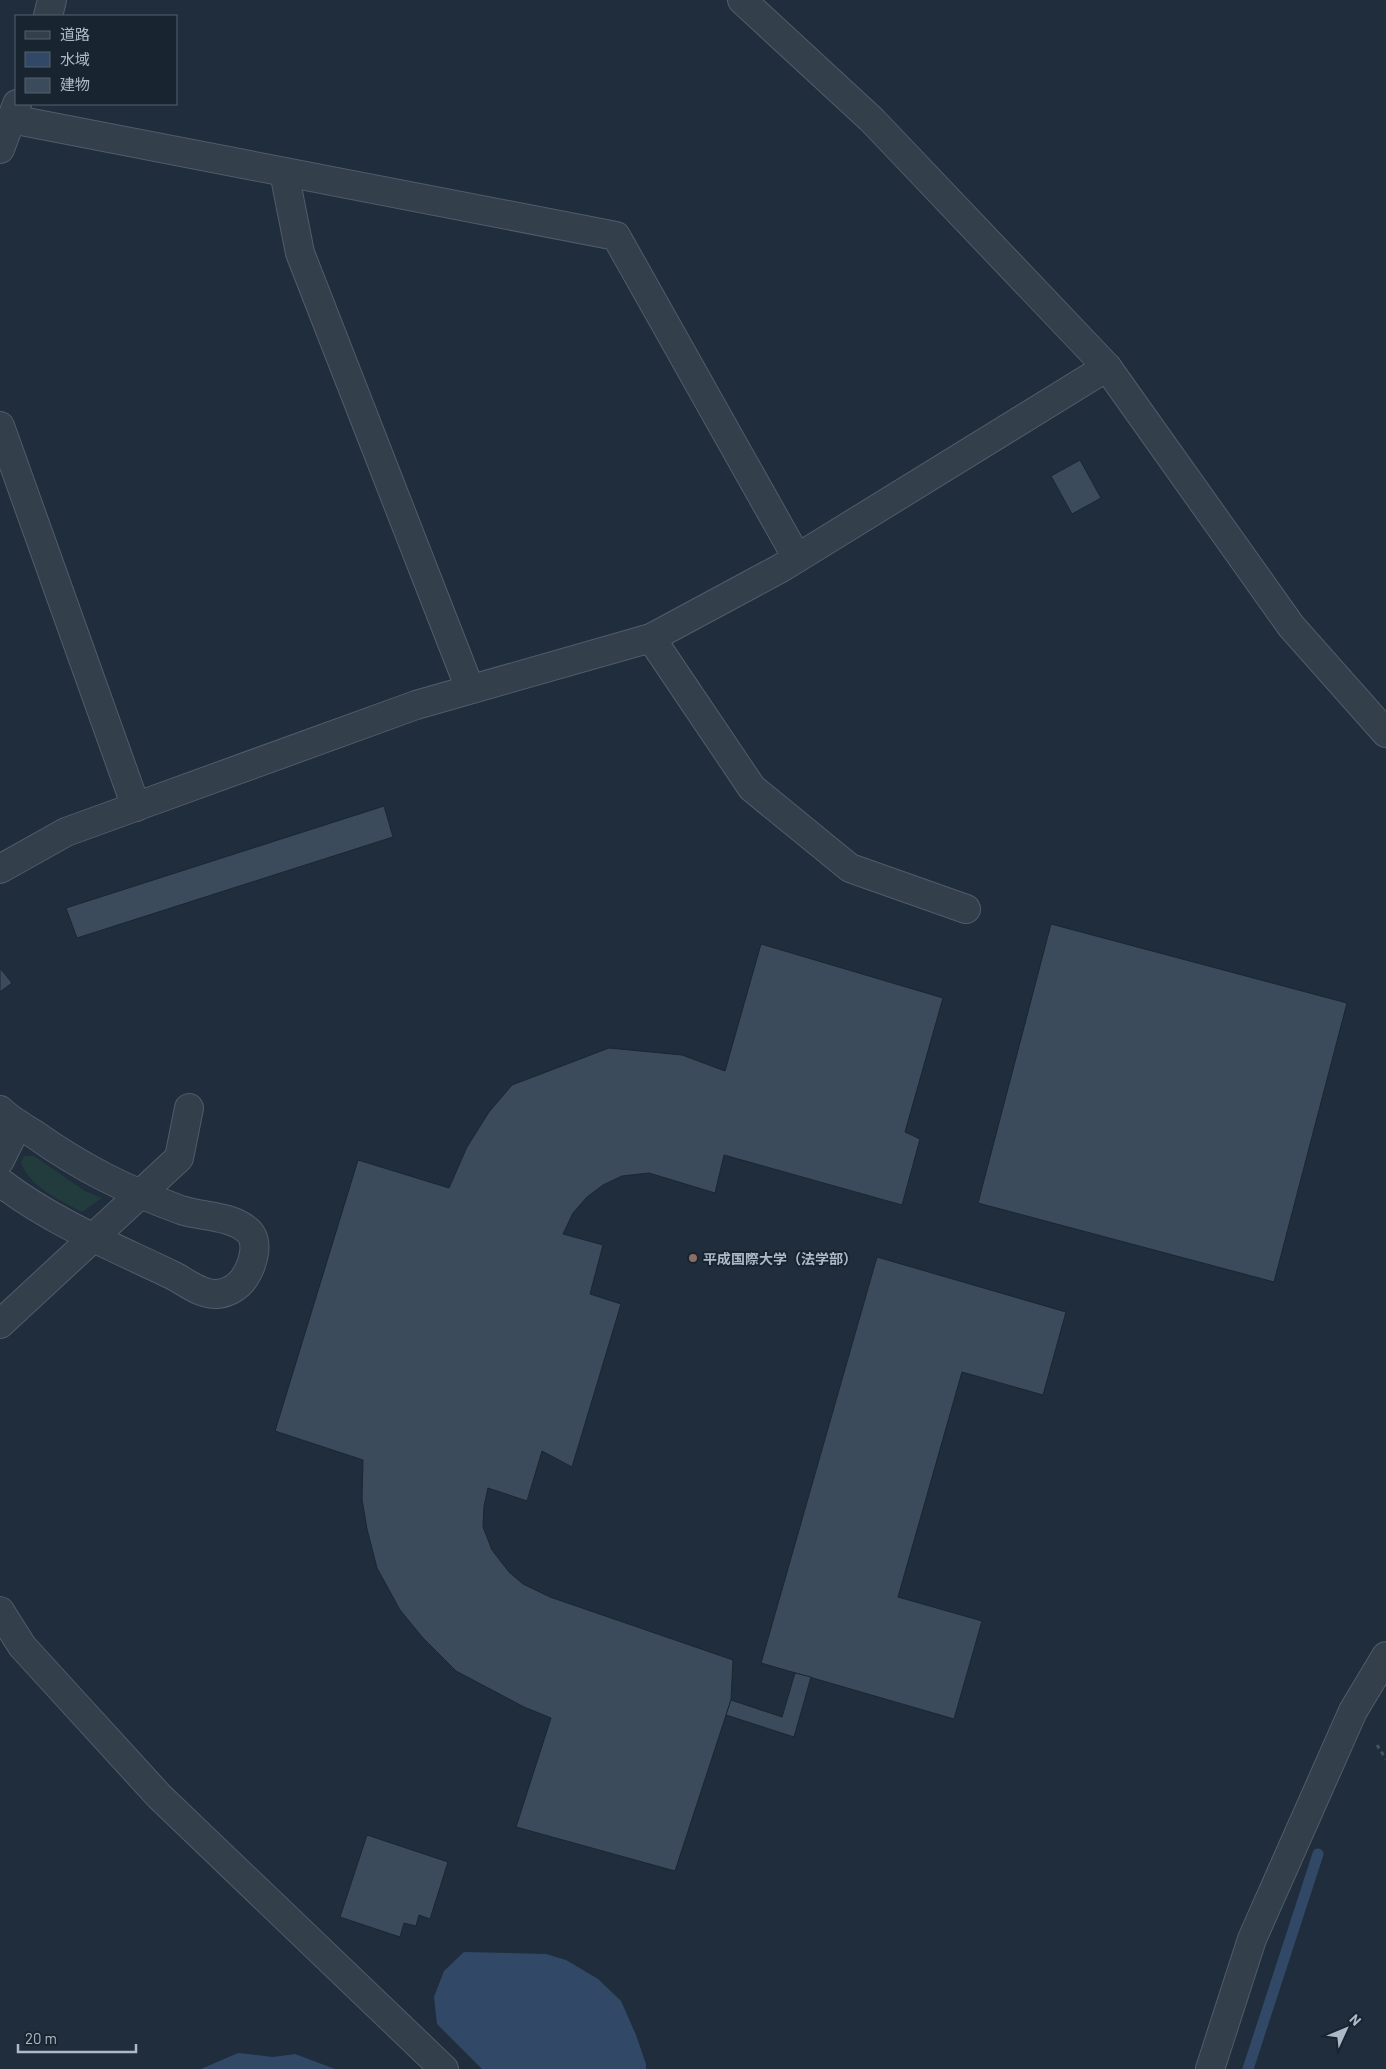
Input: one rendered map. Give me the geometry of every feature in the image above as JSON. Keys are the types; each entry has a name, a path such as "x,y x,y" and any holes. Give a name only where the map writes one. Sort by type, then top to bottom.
{"street":[{"path":"48,15 52,0"},
{"path":"742,0 872,120 1106,367 1291,626 1386,732"},
{"path":"0,148 14,112 284,172 616,236 797,558"},
{"path":"284,172 300,253 470,689"},
{"path":"0,869 66,832 416,705 651,638 797,558 1106,367"},
{"path":"0,426 136,807"},
{"path":"651,638 752,788 850,868 966,909"},
{"path":"0,1324 179,1158 189,1108"},
{"path":"0,1160 9,1117 68,1158 100,1177 140,1195 184,1211 233,1222 248,1230 254,1242 254,1261 244,1279 232,1290 217,1294 199,1290 60,1220 0,1182"},
{"path":"0,1611 22,1646 159,1796 444,2069"},
{"path":"1210,2069 1252,1939 1353,1711 1386,1656"}],"green space":[{"path":"24,1156 34,1156 85,1191 102,1198 82,1212 65,1203 31,1179 21,1163"}],"water":[{"path":"464,1952 546,1954 566,1960 598,1979 621,2001 636,2035 646,2069 482,2069 437,2024 434,1997 444,1971"},
{"path":"238,2053 273,2057 295,2054 335,2069 201,2069"}],"building":[{"path":"1080,460 1101,498 1072,514 1051,476"},
{"path":"384,806 393,837 77,938 66,908"},
{"path":"1051,924 1347,1003 1274,1282 978,1203"},
{"path":"761,944 943,998 905,1132 920,1139 902,1205 724,1155 715,1193 649,1173 622,1176 603,1185 587,1197 573,1213 563,1234 603,1245 590,1294 621,1304 572,1467 542,1451 527,1501 488,1488 484,1506 483,1527 492,1550 509,1572 523,1584 550,1597 733,1660 731,1700 675,1871 516,1827 551,1718 524,1707 456,1671 423,1638 400,1610 377,1568 367,1529 362,1499 363,1460 275,1431 358,1160 449,1188 467,1147 489,1112 512,1085 609,1048 682,1055 725,1071"},
{"path":"0,968 12,983 0,992"},
{"path":"877,1257 1066,1312 1043,1395 962,1372 898,1597 982,1621 954,1719 761,1663"},
{"path":"795,1673 811,1677 794,1737 726,1715 731,1700 782,1717"},
{"path":"367,1835 448,1862 430,1919 419,1915 416,1926 404,1923 400,1937 340,1917"}],"waterway":[{"path":"1248,2069 1318,1854"}],"place":[{"name":"平成国際大学（法学部）","path":"693,1258"}]}
